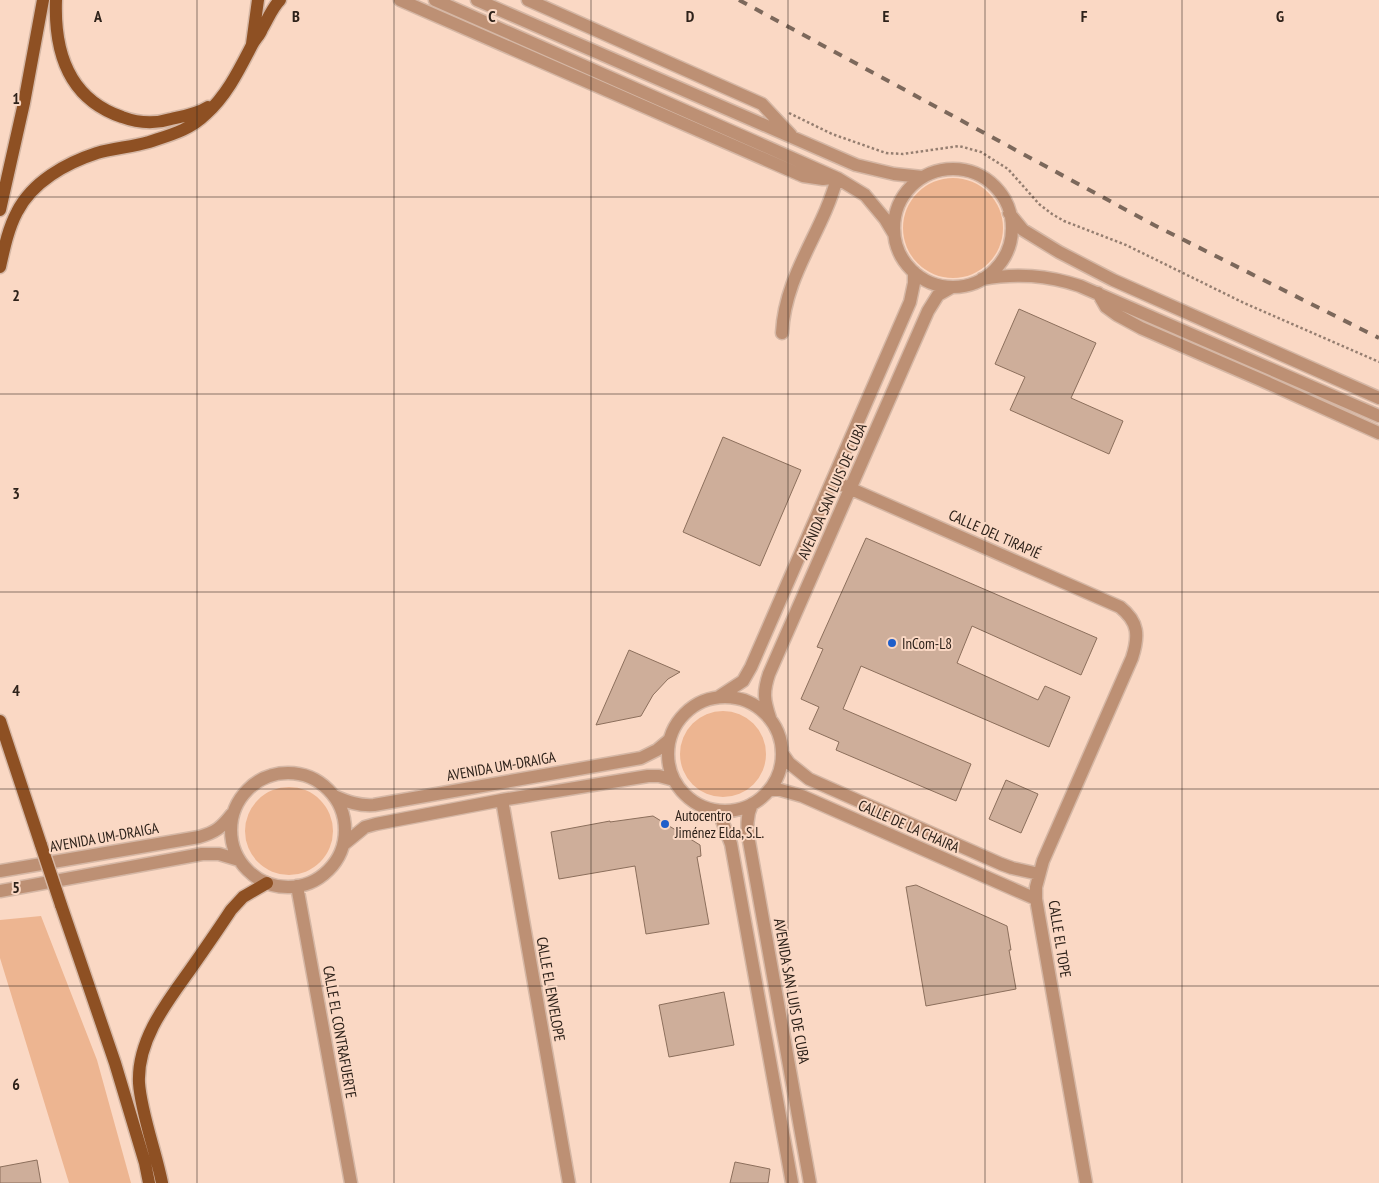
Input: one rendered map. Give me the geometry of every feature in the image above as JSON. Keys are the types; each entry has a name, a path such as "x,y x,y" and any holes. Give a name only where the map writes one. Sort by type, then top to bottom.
{"main road":[{"path":"0,210 24,103 43,0"},
{"path":"56,0 55,14 60,48 68,72 79,90 93,104 111,114 146,123 162,122 190,115 202,111 220,99"},
{"path":"252,44 258,0"},
{"path":"0,267 17,212 31,192 53,173 97,154 175,134 191,126 220,99 239,71 252,44 280,0"},
{"path":"0,721 115,1063 145,1163 149,1183"},
{"path":"162,1183 141,1097 139,1081 141,1065 149,1036 162,1009 232,910 243,897 267,883"}],"street":[{"path":"400,0 803,176 823,179 837,178"},
{"path":"435,0 837,178 865,195 886,219 894,234"},
{"path":"477,0 856,165 894,174 922,177"},
{"path":"528,0 762,104 794,139"},
{"path":"952,169 968,171 982,177 994,186 1004,198 1009,213 1011,228 1004,258 994,270 982,279 968,285 938,286 925,280 904,262 897,249 894,234 895,218 900,202 910,188 922,177 937,171 952,169"},
{"path":"782,333 783,317 797,269 829,201 837,178"},
{"path":"1009,213 1023,230 1059,252 1114,280 1379,398"},
{"name":"AVENIDA SAN LUIS DE CUBA","path":"720,696 743,681 751,667 910,302 914,272"},
{"path":"982,279 1004,276 1044,277 1065,281 1098,293 1379,416"},
{"name":"AVENIDA SAN LUIS DE CUBA","path":"770,718 765,702 764,689 769,674 928,311 938,295 952,287"},
{"path":"1098,293 1106,306 1117,315 1140,328 1379,433"},
{"name":"CALLE DEL TIRAPIÉ","path":"833,481 1120,607 1127,612 1135,627"},
{"name":"CALLE EL TOPE","path":"1086,1183 1036,899 1039,874 1043,861 1132,658 1137,642 1135,627"},
{"path":"720,696 747,701 756,705 770,718 779,734 782,753 779,773 768,792 740,810 726,811 713,810 697,804 684,794 674,780 668,760 669,740 676,723 688,710 703,700 720,696"},
{"name":"AVENIDA UM-DRAIGA","path":"334,796 349,803 363,806 374,805 641,758 669,740"},
{"name":"CALLE DE LA CHAIRA","path":"782,753 789,763 809,779 1001,864 1039,874"},
{"path":"291,772 310,777 326,787 334,796 344,819 343,845 336,860 326,872 313,881 297,886 285,887 267,883 251,874 239,860 231,834 233,812 239,800 251,786 267,776 291,772"},
{"path":"343,845 365,827 502,800 648,776 659,776 674,780"},
{"name":"CALLE DE LA CHAIRA","path":"768,792 777,789 802,796 1036,899"},
{"name":"CALLE EL ENVELOPE","path":"502,800 569,1183"},
{"name":"AVENIDA SAN LUIS DE CUBA","path":"752,804 748,814 748,841 810,1183"},
{"path":"713,810 721,818 731,844 792,1183"},
{"name":"AVENIDA UM-DRAIGA","path":"0,871 199,837 213,833 223,826 233,812"},
{"path":"0,891 202,854 219,854 239,860"},
{"name":"CALLE EL CONTRAFUERTE","path":"297,886 351,1183"}],"path":[{"path":"786,112 832,134 886,153 903,154 959,146 981,152 1008,169 1039,204 1064,221 1126,245 1244,303 1379,362"}],"shaded area":[{"path":"953,178 972,182 988,193 999,209 1003,228 999,247 988,263 972,274 953,278 934,274 918,263 907,247 903,228 907,209 918,193 934,182"},
{"path":"723,711 739,715 753,724 762,738 766,754 762,770 753,784 739,793 723,797 707,793 693,784 684,770 680,754 684,738 693,724 707,715"},
{"path":"280,787 298,787 314,794 326,806 333,822 333,840 326,856 314,868 298,875 280,875 264,868 252,856 245,840 245,822 252,806 264,794"},
{"path":"41,916 97,1060 131,1183 69,1183 0,958 0,920"}],"building":[{"path":"1019,309 1096,343 1071,398 1123,421 1109,454 1010,410 1025,377 995,364"},
{"path":"723,437 801,470 760,566 683,532"},
{"name":"InCom-L8","path":"866,538 1097,638 1081,675 972,626 957,663 1038,700 1045,686 1070,697 1049,747 861,666 843,709 971,764 956,801 836,750 839,742 809,729 819,707 801,699 823,649 817,647"},
{"path":"629,650 680,672 668,679 653,695 641,716 596,725"},
{"path":"1006,780 1038,794 1021,833 989,819"},
{"path":"653,816 700,845 701,856 697,857 709,924 646,934 635,866 559,879 551,832 610,821"},
{"path":"916,885 1007,926 1016,989 926,1006 906,887"},
{"path":"724,992 734,1045 669,1057 659,1005"},
{"path":"37,1160 41,1183 0,1183 0,1167"},
{"path":"735,1162 770,1169 768,1183 730,1183"}],"railway":[{"path":"739,0 1154,225 1379,338"}],"place":[{"name":"InCom-L8","path":"892,643"},
{"name":"Autocentro Jiménez Elda, S.L.","path":"665,824"}]}
